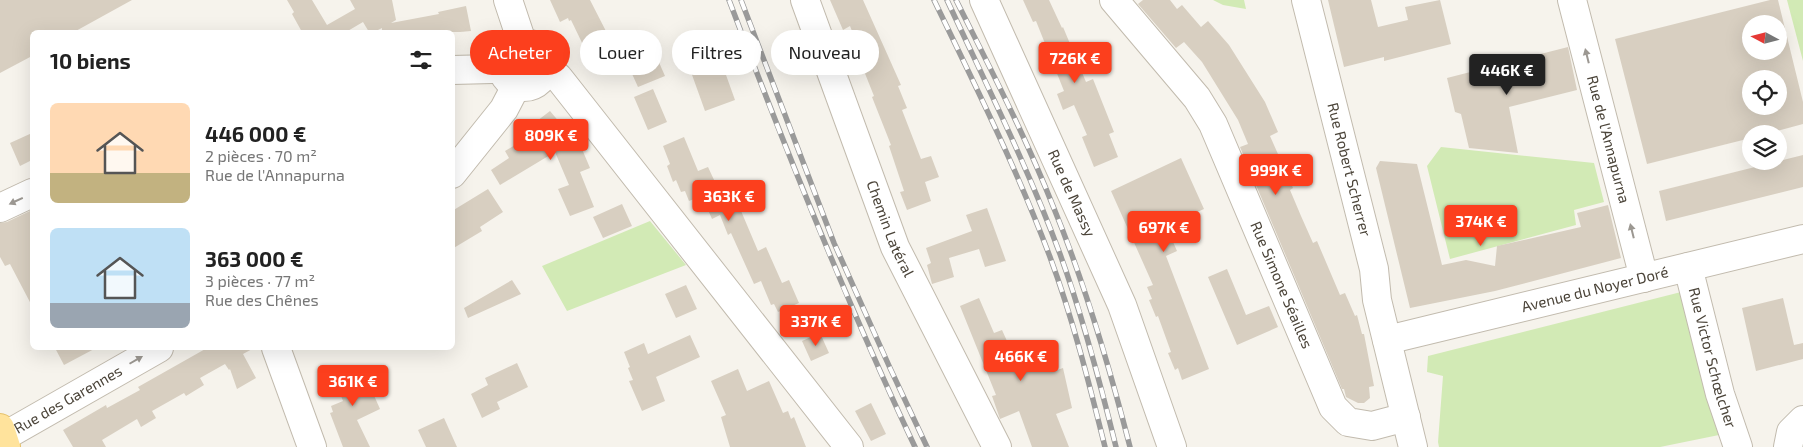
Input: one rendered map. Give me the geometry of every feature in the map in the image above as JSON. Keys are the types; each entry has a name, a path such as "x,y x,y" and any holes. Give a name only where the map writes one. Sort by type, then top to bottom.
{"street":[{"path":"508,0 518,30"},
{"name":"Chemin Latéral","path":"805,0 895,247 997,447"},
{"name":"Rue de Massy","path":"984,0 1122,305 1172,447"},
{"name":"Rue Simone Séailles","path":"1114,0 1197,98 1213,124 1333,407 1348,422 1372,426 1406,417"},
{"name":"Rue Robert Scherrer","path":"1306,0 1374,270 1377,300 1413,447"},
{"name":"Rue de l'Annapurna","path":"1572,0 1644,278"},
{"path":"455,70 493,69 527,87 537,83 543,75"},
{"path":"549,75 558,77 849,447"},
{"path":"455,170 504,109 509,76"},
{"path":"0,208 30,194"},
{"name":"Avenue du Noyer Doré","path":"1387,340 1803,239"},
{"name":"Rue Victor Schœlcher","path":"1688,267 1720,394 1738,447"},
{"name":"Rue des Garennes","path":"2,437 155,350"},
{"path":"277,350 312,447"}],"green space":[{"path":"1213,0 1244,0 1246,9 1223,5"},
{"path":"1787,0 1803,0 1803,61"},
{"path":"1441,147 1594,163 1604,202 1574,210 1576,225 1450,259 1427,166"},
{"path":"650,221 686,265 567,311 542,266"},
{"path":"1685,291 1719,435 1660,447 1439,447 1443,376 1427,372 1428,356"}],"building":[{"path":"0,0 132,0 78,30 30,30 30,57 0,73"},
{"path":"287,0 312,0 327,25 355,9 350,0 392,0 396,20 391,23 439,14 438,12 466,6 471,30 455,32 455,30 382,30 382,28 368,30 363,22 349,30 301,30 292,14 294,12"},
{"path":"550,0 590,0 605,30 580,30 580,39 571,20 569,21 568,18 560,22"},
{"path":"830,0 863,0 876,30 852,30 850,26 843,30"},
{"path":"1023,0 1049,0 1063,27 1086,82 1093,79 1114,132 1109,134 1118,157 1094,167 1082,137 1087,135 1074,105 1063,110 1057,94 1064,91 1036,21 1033,22"},
{"path":"1143,0 1170,0 1177,9 1182,5 1201,27 1208,21 1229,45 1265,102 1278,132 1270,136 1293,188 1290,190 1301,216 1313,243 1317,241 1340,295 1345,293 1355,316 1357,315 1362,334 1364,334 1374,386 1369,387 1370,398 1364,403 1358,403 1346,397 1344,389 1342,389 1240,147 1248,144 1238,120 1202,62 1184,42 1176,48 1138,4"},
{"path":"1328,0 1371,0 1378,27 1408,20 1405,7 1440,0 1451,44 1384,61 1384,57 1344,67"},
{"path":"1770,0 1778,0 1782,15 1742,15 1742,60 1788,60 1788,41 1803,102 1803,124 1787,128 1787,125 1742,125 1742,140 1647,164 1615,39"},
{"path":"879,36 901,85 898,86 907,108 902,110 921,159 931,156 939,177 925,182 931,201 907,210 900,192 904,191 889,146 891,145 872,97 874,96 866,75 879,75"},
{"path":"1568,47 1577,90 1509,107 1518,153 1469,148 1461,114 1455,112 1447,78"},
{"path":"662,69 665,76 638,87 633,75 662,75"},
{"path":"692,75 726,75 735,100 705,111"},
{"path":"653,89 667,122 648,130 634,97"},
{"path":"550,111 582,149 590,168 580,172 594,207 570,216 558,189 569,185 555,152 500,185 491,170 509,158 505,151 539,131 533,124"},
{"path":"30,134 30,161 20,166 10,143"},
{"path":"684,137 698,171 708,167 722,197 733,192 758,251 766,247 782,283 789,280 799,303 778,312 774,304 771,305 761,281 754,284 731,233 728,235 720,215 712,219 702,196 689,201 685,191 681,192 676,180 673,182 667,166 670,164 663,146"},
{"path":"1803,155 1803,187 1666,221 1659,191 1743,170 1787,170 1787,159"},
{"path":"1181,158 1204,209 1166,226 1177,251 1166,256 1209,369 1182,380 1178,368 1175,370 1168,353 1171,352 1158,316 1156,317 1149,300 1152,299 1147,287 1153,285 1111,191"},
{"path":"1380,161 1417,164 1442,265 1466,260 1495,266 1497,246 1581,227 1577,213 1608,205 1621,258 1495,291 1410,308 1376,168"},
{"path":"488,189 503,212 480,227 482,231 455,247 455,209"},
{"path":"622,204 632,226 603,238 593,217"},
{"path":"987,208 1006,261 985,267 979,249 949,258 954,277 932,284 927,265 931,263 926,248 972,231 966,215"},
{"path":"30,211 30,302 10,264 5,266 0,257 0,223 7,222"},
{"path":"1227,269 1246,315 1269,306 1278,327 1237,345 1208,277"},
{"path":"512,280 521,294 468,318 464,308"},
{"path":"686,285 697,309 676,318 665,294"},
{"path":"979,298 994,333 1002,330 1012,352 1018,349 1022,358 1034,354 1036,360 1049,356 1054,371 1063,368 1072,408 1056,414 1069,447 1032,447 1019,411 1000,419 992,396 996,395 960,306"},
{"path":"1783,298 1794,345 1803,343 1803,359 1756,371 1742,308"},
{"path":"820,333 829,353 811,361 802,341"},
{"path":"690,335 700,357 656,377 665,401 642,411 629,381 633,380 624,352 644,343 648,354"},
{"path":"56,350 92,350 64,365"},
{"path":"203,350 250,350 243,354 256,378 237,389 230,369 225,364 200,378 204,385 186,396 184,393 152,411 156,418 141,427 137,419 102,440 106,447 73,447 63,430 106,405 107,408 140,390 138,387"},
{"path":"517,363 528,387 497,402 500,409 482,418 471,394 488,385 485,378"},
{"path":"361,366 380,409 357,420 370,447 343,447 330,413 333,412 331,406 343,401 334,378"},
{"path":"738,369 747,391 769,381 783,413 788,411 791,419 794,417 806,447 730,447 721,417 726,415 711,381"},
{"path":"871,403 886,434 871,441 855,411"},
{"path":"444,418 457,447 426,447 418,430"}],"railway":[{"path":"729,0 772,113 818,225 865,337 915,447"},
{"path":"741,0 834,243 927,447"},
{"path":"934,0 1010,159 1050,257 1087,375 1105,447"},
{"path":"947,0 1048,222 1091,350 1116,447"},
{"path":"956,0 1019,128 1065,235 1096,325 1130,447"}]}
